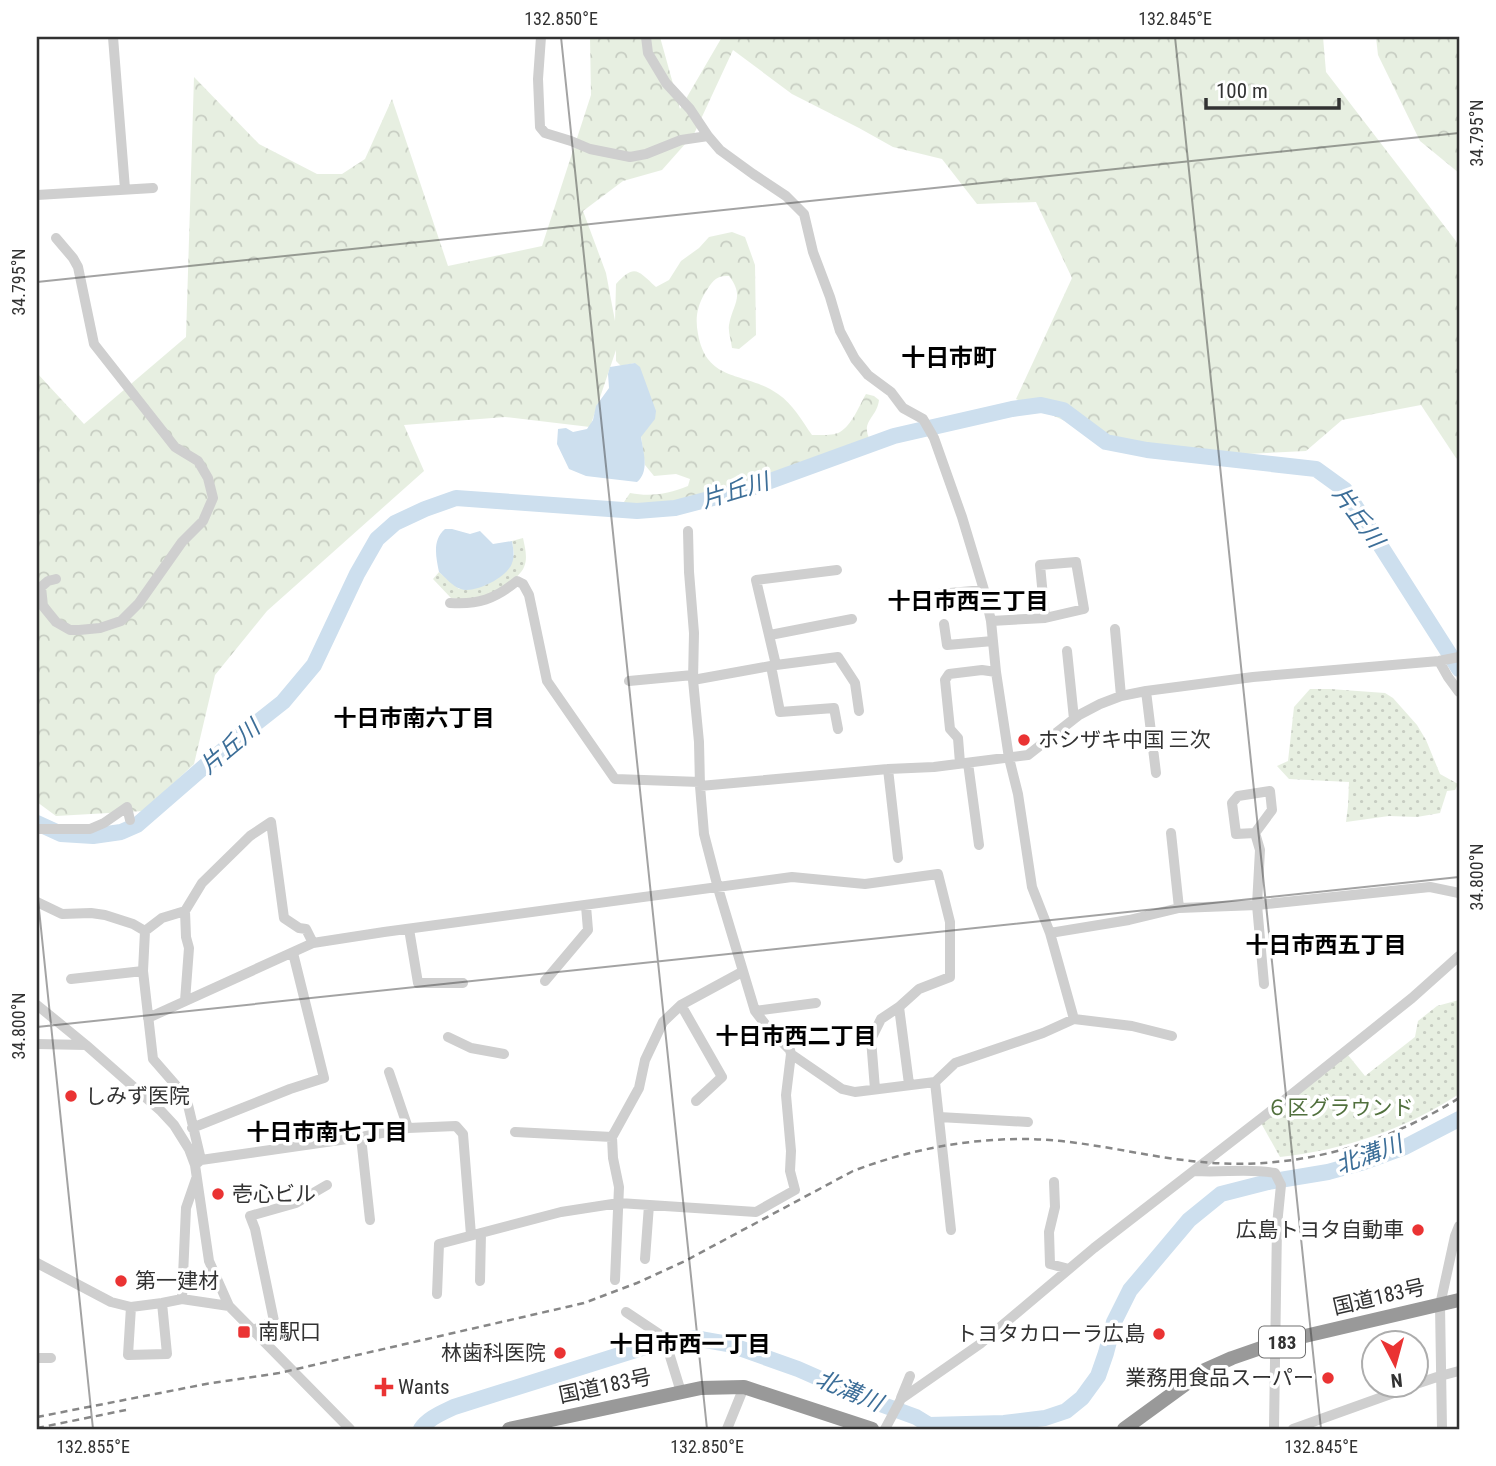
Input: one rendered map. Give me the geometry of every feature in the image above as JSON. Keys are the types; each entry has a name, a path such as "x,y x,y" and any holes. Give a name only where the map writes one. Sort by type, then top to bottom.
{"highway":[{"name":"国道183号","path":"1124,1429 1205,1370 1232,1358 1275,1343 1459,1300"},
{"name":"国道183号","path":"509,1429 701,1388 744,1387 872,1429"}],"street":[{"path":"113,37 125,189"},
{"path":"541,37 538,79 540,127 545,132 590,149 630,157 681,141 708,136"},
{"path":"646,37 648,53 666,83 708,136 742,166 786,196 804,214 813,252 839,331 855,359 868,375 891,392 903,408 923,419 931,433 962,517 984,590 991,621 1009,758 1018,794 1032,887 1050,933 1074,1019"},
{"path":"37,195 153,188"},
{"path":"56,238 78,267 94,344 175,447 198,461 208,478 213,498 202,521 182,542 139,603 121,621 100,628 79,630 70,630 56,622 43,606 41,587 56,579"},
{"path":"437,1294 439,1244 561,1212 618,1203 756,1212 795,1189 790,1171 786,1095 790,1050 755,1011 704,834 693,677 694,633 688,531"},
{"path":"991,621 1045,618 1084,609 1076,562 1040,565 1045,618"},
{"path":"836,570 756,580 770,635 780,712 834,708 838,729"},
{"path":"450,603 475,603 495,597 517,581 523,584 530,595 547,681 615,779 700,784 934,767 1028,755 1074,719 1121,696 1253,677 1459,657"},
{"path":"927,595 984,590"},
{"path":"770,635 852,619"},
{"path":"944,624 947,645 993,640"},
{"path":"1115,629 1121,696"},
{"path":"1067,651 1074,719"},
{"path":"629,681 693,677 838,657 855,684 859,711"},
{"path":"1442,660 1448,677 1459,692"},
{"path":"979,845 958,738 950,729 945,680 949,674 982,670 996,672"},
{"path":"1146,691 1156,773"},
{"path":"888,769 898,858"},
{"path":"1255,834 1236,834 1232,803 1238,796 1270,791 1272,810 1255,834 1259,850 1257,905 1264,984"},
{"path":"37,829 90,829 127,807 130,820"},
{"path":"185,1001 189,948 185,911 202,883 250,836 271,822 284,918 299,928 306,929 313,943"},
{"path":"1171,833 1179,908"},
{"path":"148,1018 313,943 792,877 865,884 938,874 950,922 950,977 919,989 881,1019 872,1039 876,1089"},
{"path":"1050,933 1129,920 1179,908 1257,905 1430,887 1459,893"},
{"path":"37,902 62,914 105,915 145,931"},
{"path":"545,981 588,930 586,906"},
{"path":"185,911 162,918 145,931 143,971 153,1059 180,1090 188,1105 209,1261 229,1306 350,1429"},
{"path":"409,929 418,983 463,983"},
{"path":"192,1128 324,1078 293,953"},
{"path":"900,1401 980,1344 1105,1240 1412,998 1459,956"},
{"path":"71,979 143,971"},
{"path":"615,1280 619,1188 612,1158 612,1137 639,1088 645,1060 663,1022 681,1005 742,972"},
{"path":"755,1011 816,1003"},
{"path":"37,1005 161,1111 174,1125 198,1167 186,1208 182,1299"},
{"path":"681,1005 722,1077 696,1101"},
{"path":"899,1007 909,1084"},
{"path":"790,1054 842,1089 855,1093 935,1082 955,1062 1043,1034 1074,1019 1132,1026 1172,1037"},
{"path":"448,1037 471,1048 504,1054"},
{"path":"37,1044 86,1045"},
{"path":"389,1072 408,1128"},
{"path":"935,1082 951,1230"},
{"path":"939,1117 1028,1122"},
{"path":"198,1167 408,1128 456,1126 463,1134 481,1281"},
{"path":"515,1132 612,1137"},
{"path":"361,1137 370,1220"},
{"path":"1195,1171 1259,1170 1275,1173 1281,1185 1277,1225 1274,1429"},
{"path":"1054,1182 1055,1206 1049,1232 1050,1264 1069,1269"},
{"path":"253,1330 274,1321 250,1216 296,1203 327,1185"},
{"path":"645,1259 649,1205"},
{"path":"1442,1429 1440,1305 1459,1226"},
{"path":"37,1263 111,1302 131,1307 182,1299 229,1306"},
{"path":"131,1307 128,1355 167,1354 162,1303"},
{"path":"626,1312 662,1336 670,1353 681,1392"},
{"path":"37,1359 51,1359"},
{"path":"1430,1379 1459,1371"},
{"path":"885,1429 910,1376"},
{"path":"727,1429 744,1387"},
{"path":"1293,1429 1373,1400"}],"green space":[{"path":"590,37 660,37 680,109 722,37 1323,37 1326,72 1459,245 1459,460 1421,405 1342,420 1306,451 1206,456 1112,442 1016,399 1072,278 1036,202 977,204 942,159 893,147 792,94 733,50 694,134 662,170 623,181 583,211 606,273 615,321 616,284 628,273 640,273 656,287 669,280 681,261 709,237 732,232 745,237 755,265 756,335 739,349 732,348 729,328 736,289 729,276 720,277 714,280 698,308 697,328 703,350 719,369 778,394 797,413 812,435 840,432 852,420 866,394 874,396 879,400 867,428 870,440 812,463 738,487 671,502 622,505 630,493 666,493 688,486 690,479 676,474 654,476 645,465 641,436 654,419 635,363 621,366 616,361 616,350 590,427 505,417 404,425 424,471 267,611 215,675 194,764 144,811 56,816 37,802 37,373 84,424 186,337 194,77 259,144 317,174 342,174 365,159 392,99 448,266 542,246 591,95"},
{"path":"1376,37 1459,37 1459,173 1420,141 1378,55"},
{"path":"523,538 526,553 524,567 517,577 491,596 473,601 451,598 433,579 439,572 459,589 514,555 512,541"},
{"path":"1310,689 1385,693 1393,698 1417,725 1440,774 1458,784 1455,790 1447,791 1440,813 1346,822 1349,782 1289,779 1277,766 1288,761 1294,707"},
{"name":"６区グラウンド","path":"1459,1000 1459,1094 1417,1118 1374,1136 1328,1149 1280,1157 1261,1123 1348,1055 1365,1076 1415,1037 1418,1021 1437,1006"}],"water":[{"path":"635,363 640,367 656,411 655,419 641,437 645,461 641,477 637,482 586,476 569,469 557,444 558,429 566,428 573,432 587,429 593,420 596,406 609,388 610,367"},
{"path":"445,529 470,534 480,531 493,544 512,541 512,563 498,579 482,587 467,590 455,586 439,572 436,549 438,538"}],"waterway":[{"name":"片丘川","path":"37,823 61,834 93,836 121,832 137,825 283,702 314,665 357,574 377,539 395,523 425,509 456,498 637,511 675,508 751,488 894,436 1041,405 1063,410 1106,442 1147,450 1316,469 1345,490 1459,669"},
{"name":"北溝川","path":"421,1429 431,1419 454,1407 645,1347 694,1338 728,1344 798,1369 916,1417 929,1425 1004,1423 1045,1418 1066,1411 1082,1398 1098,1376 1114,1322 1130,1290 1189,1220 1221,1194 1364,1162 1405,1147 1459,1119"}],"railway":[{"path":"37,1417 206,1384 279,1373 584,1303 685,1261 853,1171 915,1152 980,1141 1024,1139 1069,1142 1202,1162 1269,1163 1303,1158 1368,1142 1399,1130 1459,1098"},
{"path":"37,1428 126,1410"}],"place":[{"name":"ホシザキ中国 三次","path":"1024,740"},
{"name":"しみず医院","path":"71,1096"},
{"name":"壱心ビル","path":"218,1194"},
{"name":"広島トヨタ自動車","path":"1418,1230"},
{"name":"第一建材","path":"121,1281"},
{"name":"南駅口","path":"244,1332"},
{"name":"トヨタカローラ広島","path":"1159,1334"},
{"name":"林歯科医院","path":"560,1353"},
{"name":"業務用食品スーパー","path":"1328,1378"},
{"name":"Wants","path":"384,1387"}],"district":[{"name":"十日市町","path":"949,358"},
{"name":"十日市西三丁目","path":"968,601"},
{"name":"十日市南六丁目","path":"414,718"},
{"name":"十日市西五丁目","path":"1326,945"},
{"name":"十日市西二丁目","path":"796,1036"},
{"name":"十日市南七丁目","path":"327,1132"},
{"name":"十日市西一丁目","path":"690,1344"}]}
